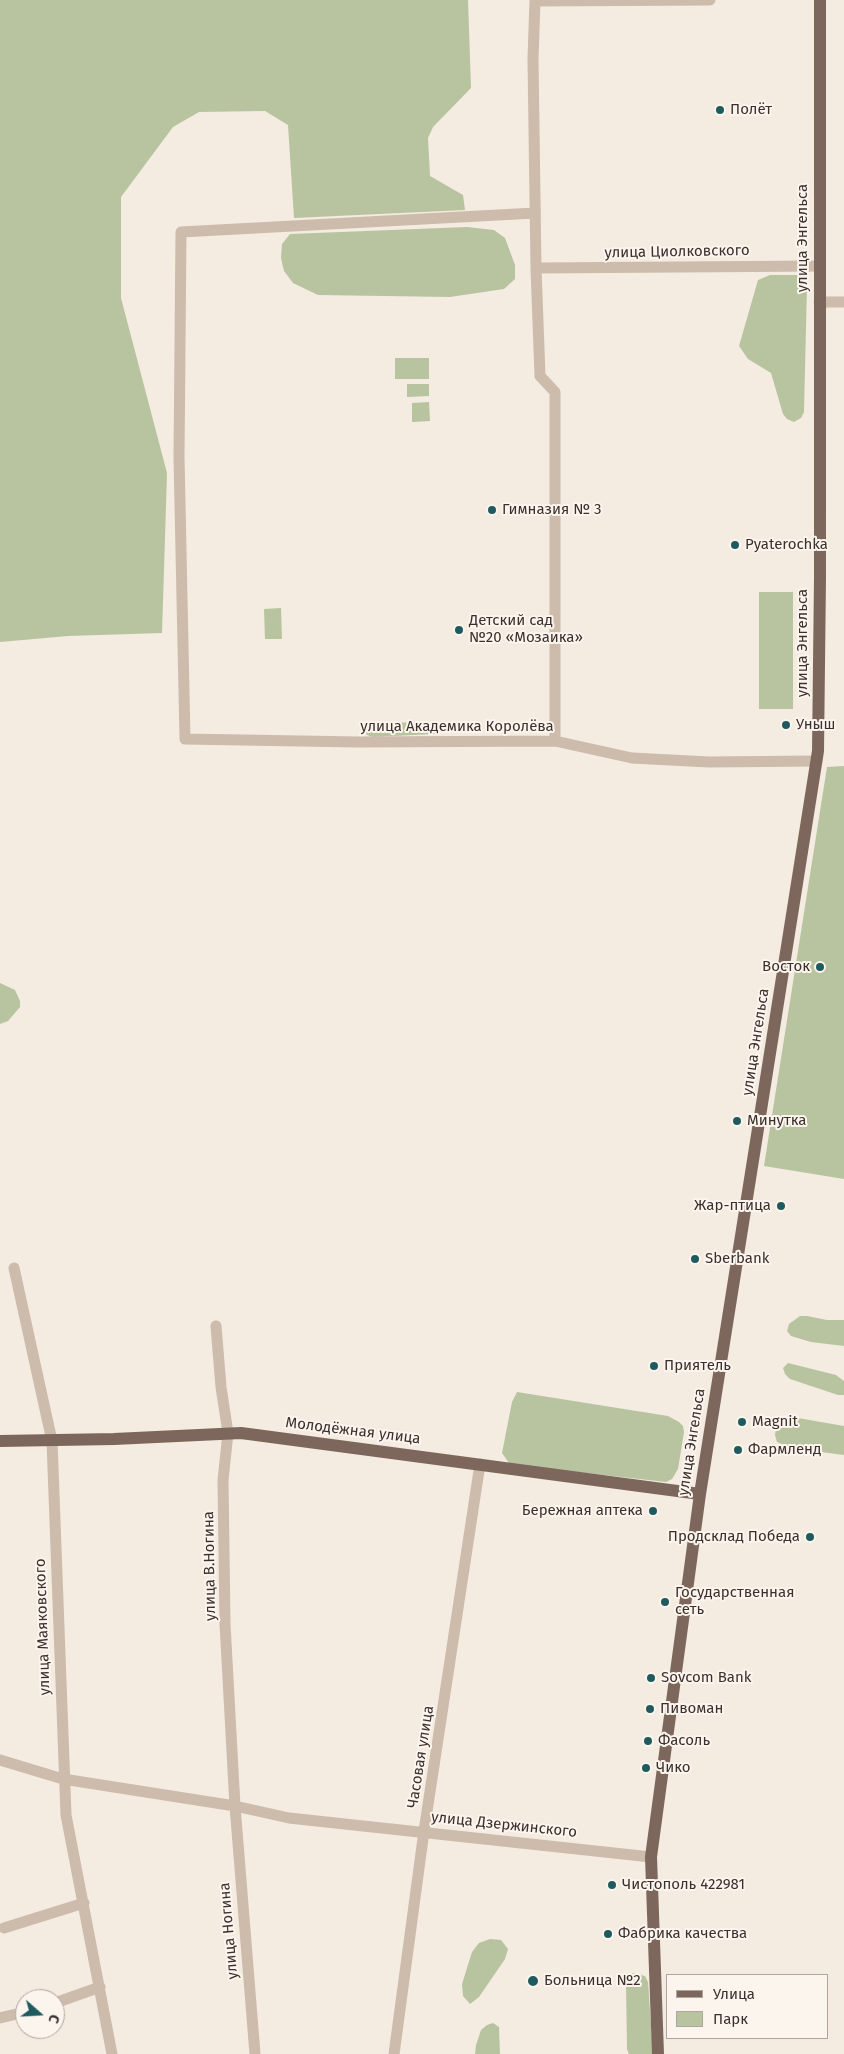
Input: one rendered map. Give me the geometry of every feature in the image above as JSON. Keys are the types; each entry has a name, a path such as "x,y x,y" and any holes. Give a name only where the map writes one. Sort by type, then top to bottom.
{"main road":[{"name":"улица Энгельса","path":"658,2054 651,1857 700,1494 817,761 820,577 820,0"},
{"name":"Молодёжная улица","path":"0,1441 114,1440 228,1432 700,1494"}],"street":[{"path":"554,740 555,392 540,376 535,213 533,59 535,1 710,0"},
{"name":"улица Академика Королёва","path":"535,213 181,232 178,457 185,739 358,742 554,740 632,758 709,762 817,761"},
{"name":"улица Циолковского","path":"536,268 819,266"},
{"path":"819,302 844,302"},
{"name":"улица Маяковского","path":"14,1268 52,1441 63,1778 66,1816 112,2054"},
{"name":"улица В.Ногина","path":"216,1326 221,1387 228,1432 223,1480 225,1624 235,1806"},
{"name":"Часовая улица","path":"394,2054 424,1831 480,1464"},
{"name":"улица Дзержинского","path":"0,1760 63,1778 235,1806 289,1818 424,1831 651,1857"},
{"name":"улица Ногина","path":"235,1806 255,2054"},
{"path":"4,1928 84,1903"},
{"path":"65,1999 100,1987"},
{"path":"0,2018 15,2014"}],"green space":[{"path":"0,0 468,0 471,88 433,127 428,138 430,176 463,195 465,210 294,218 288,125 265,111 199,112 173,127 121,197 121,298 167,473 162,633 68,636 0,642"},
{"path":"467,227 494,230 505,238 515,265 515,279 504,289 450,297 318,295 293,283 284,271 281,258 282,244 290,234"},
{"path":"770,275 798,275 807,285 804,412 801,418 794,422 787,419 783,414 771,373 748,359 739,346 758,280"},
{"path":"395,358 429,358 429,379 395,379"},
{"path":"407,384 429,384 429,396 407,397"},
{"path":"429,402 430,421 412,422 412,403"},
{"path":"759,592 793,592 793,709 759,709"},
{"path":"281,608 282,639 265,639 264,609"},
{"path":"374,722 430,723 436,724 439,730 434,734 373,737 367,735 363,729 367,724"},
{"name":"Восток","path":"844,766 844,1179 764,1166 827,767"},
{"path":"0,983 15,990 20,1001 20,1007 8,1021 0,1024"},
{"path":"800,1316 827,1320 844,1320 844,1346 811,1342 791,1336 787,1331 789,1324"},
{"path":"788,1363 836,1375 844,1381 844,1395 838,1395 790,1379 785,1374 783,1368"},
{"path":"517,1392 668,1416 683,1426 684,1432 678,1469 672,1479 666,1482 509,1463 502,1453 512,1402"},
{"path":"792,1417 844,1426 844,1455 790,1448 777,1442 776,1429 785,1419"},
{"path":"490,1939 501,1940 508,1949 505,1959 479,1997 470,2004 463,1996 462,1984 472,1952 479,1943"},
{"path":"633,1973 645,1976 648,1982 653,2054 629,2054 627,2049 626,1984 627,1977"},
{"path":"493,2023 499,2027 500,2054 475,2054 481,2030"}],"place":[{"name":"Полёт","path":"720,110"},
{"name":"Гимназия № 3","path":"492,510"},
{"name":"Pyaterochka","path":"735,545"},
{"name":"Детский сад №20 «Мозаика»","path":"459,630"},
{"name":"Уныш","path":"786,725"},
{"name":"Восток","path":"820,967"},
{"name":"Минутка","path":"737,1121"},
{"name":"Жар-птица","path":"781,1206"},
{"name":"Sberbank","path":"695,1259"},
{"name":"Приятель","path":"654,1366"},
{"name":"Magnit","path":"742,1422"},
{"name":"Фармленд","path":"738,1450"},
{"name":"Бережная аптека","path":"653,1511"},
{"name":"Продсклад Победа","path":"810,1537"},
{"name":"Государственная сеть","path":"665,1602"},
{"name":"Sovcom Bank","path":"651,1678"},
{"name":"Пивоман","path":"650,1709"},
{"name":"Фасоль","path":"648,1741"},
{"name":"Чико","path":"646,1768"},
{"name":"Чистополь 422981","path":"612,1885"},
{"name":"Фабрика качества","path":"608,1934"},
{"name":"Больница №2","path":"533,1981"}]}
